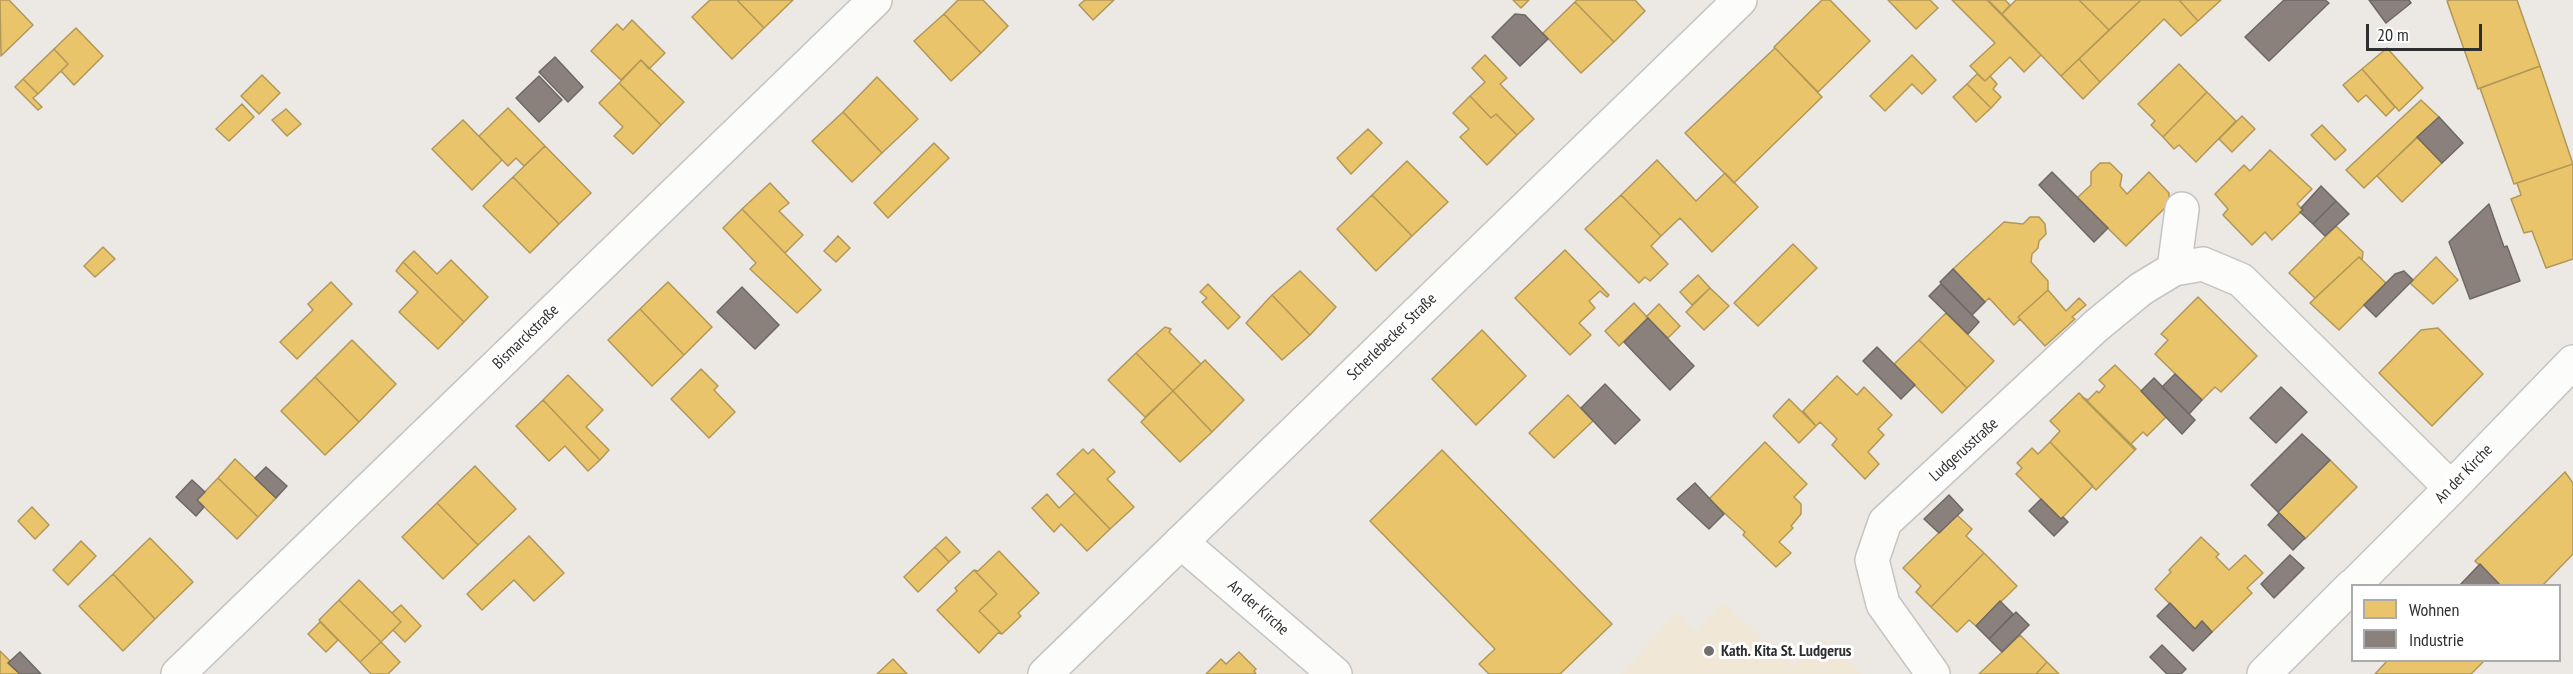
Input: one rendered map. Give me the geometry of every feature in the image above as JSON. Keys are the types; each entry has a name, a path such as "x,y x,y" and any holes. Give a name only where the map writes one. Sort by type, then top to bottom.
{"street":[{"name":"Bismarckstraße","path":"178,674 875,0"},
{"name":"Scherlebecker Straße","path":"1046,674 1740,0"},
{"path":"2174,269 2182,209"},
{"name":"Ludgerusstraße","path":"1933,674 1883,604 1872,560 1885,522 2096,326 2141,289 2174,269 2203,264 2241,280 2451,488"},
{"name":"An der Kirche","path":"2355,584 2573,362"},
{"name":"An der Kirche","path":"1181,542 1335,674"},
{"name":"An der Kirche","path":"2264,674 2351,588"}],"shaded area":[{"name":"Kath. Kita St. Ludgerus","path":"1723,603 1793,665 1824,638 1863,674 1622,674 1676,612 1696,632"}],"building: Wohnen":[{"path":"0,0 9,0 33,25 1,56"},
{"path":"710,0 737,0 764,28 732,59 692,17"},
{"path":"737,0 793,0 764,28"},
{"path":"958,0 983,0 1008,26 981,53 944,14"},
{"path":"1085,0 1114,0 1093,20 1079,5"},
{"path":"1513,0 1529,0 1521,8"},
{"path":"1577,0 1635,0 1645,11 1614,42 1575,2"},
{"path":"1822,0 1830,0 1870,41 1818,92 1774,47"},
{"path":"1888,0 1930,0 1938,8 1916,29"},
{"path":"1952,0 1987,0 2041,55 2024,72 2010,57 1985,81 1970,66 1995,43"},
{"path":"1988,0 2005,0 2010,5 2002,14"},
{"path":"2016,0 2079,0 2109,30 2061,76 2002,14"},
{"path":"2079,0 2141,0 2109,30"},
{"path":"2141,0 2179,0 2198,21 2181,36 2164,19 2100,82 2079,59"},
{"path":"2179,0 2221,0 2198,21"},
{"path":"2517,0 2540,66 2478,89 2447,1"},
{"path":"1575,2 1614,42 1581,73 1543,33"},
{"path":"944,14 981,53 951,81 914,41"},
{"path":"632,20 665,53 649,69 641,60 621,80 591,51 617,24 623,30"},
{"path":"76,28 103,56 74,85 61,71 68,64 54,49"},
{"path":"1775,48 1822,97 1734,183 1685,133"},
{"path":"2387,48 2423,88 2399,111 2362,69"},
{"path":"54,49 68,64 38,94 23,79"},
{"path":"1485,55 1507,78 1500,84 1534,119 1517,135 1496,114 1491,118 1470,96 1485,82 1472,68"},
{"path":"1912,55 1936,80 1922,94 1912,84 1885,111 1870,96"},
{"path":"2079,59 2100,82 2083,99 2061,76"},
{"path":"641,60 684,102 661,125 619,83"},
{"path":"2179,64 2207,92 2163,137 2151,125 2155,121 2138,104"},
{"path":"2540,66 2573,164 2514,184 2480,88"},
{"path":"2362,69 2395,107 2386,116 2366,95 2358,102 2343,85"},
{"path":"1977,74 1985,81 1990,76 1997,84 1993,89 2001,97 1991,108 1967,84"},
{"path":"262,75 280,93 259,114 241,96"},
{"path":"877,77 918,119 882,153 843,112"},
{"path":"23,79 38,94 33,98 42,107 38,110 15,87"},
{"path":"619,83 661,125 633,154 614,136 623,127 599,103"},
{"path":"1967,84 1991,108 1976,122 1953,97"},
{"path":"2207,92 2236,121 2196,162 2179,145 2174,149 2163,137"},
{"path":"1470,96 1491,118 1496,114 1517,135 1487,165 1460,137 1469,129 1453,113"},
{"path":"2421,100 2439,117 2364,188 2346,170"},
{"path":"242,104 254,117 229,141 216,129"},
{"path":"508,108 545,146 524,166 516,158 508,166 479,136"},
{"path":"286,109 301,124 287,136 272,120"},
{"path":"843,112 882,153 852,182 812,141"},
{"path":"2242,116 2255,129 2232,152 2219,139"},
{"path":"463,120 502,160 472,190 432,149"},
{"path":"2322,125 2346,150 2335,160 2311,135"},
{"path":"1368,129 1382,143 1351,174 1337,158"},
{"path":"2417,137 2442,163 2402,202 2377,176"},
{"path":"934,143 949,158 888,218 874,203"},
{"path":"545,146 591,193 559,224 513,177"},
{"path":"2270,150 2312,189 2297,204 2303,210 2272,240 2265,232 2252,245 2223,215 2228,209 2215,194 2244,165 2250,171"},
{"path":"1657,160 1696,201 1725,173 1758,207 1712,252 1680,218 1661,236 1621,195"},
{"path":"1407,161 1448,202 1412,236 1372,195"},
{"path":"2100,163 2110,163 2122,175 2120,186 2127,194 2149,172 2169,193 2169,204 2126,246 2077,198 2091,185 2091,172"},
{"path":"2573,164 2573,259 2546,268 2532,231 2524,233 2511,199 2521,195 2517,183"},
{"path":"513,177 559,224 530,253 483,206"},
{"path":"770,183 789,203 779,211 803,235 785,253 742,209"},
{"path":"1372,195 1412,236 1376,271 1337,229"},
{"path":"1621,195 1661,236 1651,246 1668,264 1650,281 1645,277 1639,283 1585,229"},
{"path":"742,209 821,290 797,313 750,269 756,263 723,228"},
{"path":"2030,217 2039,217 2045,224 2046,234 2032,254 2031,262 2048,281 2048,290 2018,317 2020,319 2014,325 1989,298 1985,302 1953,269 2004,222 2023,224"},
{"path":"2336,226 2363,252 2362,260 2359,257 2315,298 2289,273"},
{"path":"838,236 850,248 836,262 824,251"},
{"path":"1793,244 1817,268 1758,326 1734,303"},
{"path":"103,247 115,259 95,277 84,266"},
{"path":"1565,250 1609,295 1607,297 1600,291 1589,301 1595,308 1579,323 1591,335 1570,355 1515,298"},
{"path":"414,251 437,274 451,260 488,297 464,322 403,262"},
{"path":"2359,257 2386,283 2339,330 2310,303"},
{"path":"2436,257 2458,280 2433,304 2410,283"},
{"path":"403,262 464,322 438,349 399,312 418,292 396,271"},
{"path":"1300,271 1336,307 1310,335 1272,295"},
{"path":"1698,275 1710,288 1692,305 1680,292"},
{"path":"331,282 352,304 297,359 280,342 313,310 308,304"},
{"path":"668,282 712,327 684,355 640,309"},
{"path":"1208,284 1240,317 1228,329 1202,302 1207,298 1200,292"},
{"path":"1710,288 1729,306 1704,330 1686,312"},
{"path":"2048,290 2066,311 2079,298 2086,305 2072,317 2075,319 2045,346 2018,317"},
{"path":"1272,295 1310,335 1282,360 1246,323"},
{"path":"2198,297 2257,356 2221,392 2215,387 2202,400 2155,354 2168,340 2161,334"},
{"path":"1634,303 1648,318 1619,346 1605,331"},
{"path":"1659,304 1680,326 1668,338 1646,317"},
{"path":"640,309 684,355 652,386 608,340"},
{"path":"1946,313 1994,361 1967,388 1919,340"},
{"path":"1165,327 1171,329 1169,332 1201,364 1173,391 1136,353"},
{"path":"2438,328 2483,374 2432,426 2379,373 2421,330"},
{"path":"1482,330 1526,376 1476,425 1432,379"},
{"path":"352,340 396,384 359,422 315,377"},
{"path":"1919,340 1967,388 1942,413 1894,364"},
{"path":"1136,353 1173,391 1145,417 1108,380"},
{"path":"1205,360 1244,400 1212,432 1173,391"},
{"path":"2115,365 2167,416 2147,436 2143,432 2131,444 2134,449 2082,397 2088,400 2097,391 2099,393 2105,386 2099,380"},
{"path":"701,369 718,386 714,390 735,412 709,438 671,399"},
{"path":"568,375 603,410 586,427 609,450 600,460 543,400"},
{"path":"1837,376 1857,395 1864,387 1892,415 1878,429 1884,435 1868,452 1879,464 1865,479 1832,445 1837,439 1820,422 1816,426 1803,411"},
{"path":"315,377 359,422 325,455 281,411"},
{"path":"1173,391 1212,432 1180,462 1141,422"},
{"path":"2079,393 2136,449 2096,490 2050,442 2060,431 2050,421"},
{"path":"1568,395 1593,421 1554,458 1529,433"},
{"path":"1789,399 1816,426 1799,443 1773,416"},
{"path":"543,400 600,460 588,471 565,446 549,461 516,426"},
{"path":"1765,442 1807,484 1794,497 1801,504 1801,514 1791,526 1793,528 1779,542 1791,553 1776,567 1743,535 1745,532 1709,499"},
{"path":"2050,442 2093,486 2061,519 2016,474 2022,468 2017,463 2032,448 2038,454"},
{"path":"1083,449 1088,454 1093,449 1115,472 1107,479 1134,507 1110,529 1057,474"},
{"path":"1442,450 1612,624 1560,674 1489,674 1479,664 1495,649 1370,521"},
{"path":"235,459 276,498 258,517 218,478"},
{"path":"2330,460 2357,487 2305,539 2278,512"},
{"path":"475,466 516,509 478,545 437,503"},
{"path":"2565,472 2573,483 2573,554 2544,584 2499,584 2475,561"},
{"path":"218,478 258,517 237,539 197,500"},
{"path":"1075,493 1110,529 1087,551 1061,524 1054,532 1032,508 1047,494 1059,508"},
{"path":"437,503 478,545 443,579 402,537"},
{"path":"32,507 49,525 35,539 18,521"},
{"path":"1957,515 1972,529 1966,536 1984,553 1931,607 1916,592 1921,586 1903,568"},
{"path":"529,536 564,573 534,601 514,580 482,610 467,594"},
{"path":"946,537 960,552 949,562 935,547"},
{"path":"2201,537 2219,554 2216,557 2229,570 2245,555 2263,573 2247,588 2252,593 2212,632 2202,621 2195,629 2155,589 2171,572 2169,570"},
{"path":"150,538 193,582 155,619 113,574"},
{"path":"81,541 96,556 68,585 53,570"},
{"path":"935,547 949,562 918,592 904,577"},
{"path":"999,551 1039,593 1018,613 1021,616 1002,634 979,611 997,594 974,570 978,571"},
{"path":"1984,553 2017,586 1976,626 1969,620 1957,632 1931,607"},
{"path":"974,570 997,594 979,611 1002,634 998,633 979,653 937,610"},
{"path":"113,574 155,619 123,651 79,606"},
{"path":"359,580 401,622 381,642 339,600"},
{"path":"339,600 381,642 360,662 319,620"},
{"path":"401,605 421,626 405,642 393,630 401,622 392,613"},
{"path":"320,622 338,640 326,652 308,634"},
{"path":"2020,635 2047,662 2036,674 1979,674"},
{"path":"381,642 400,662 388,674 371,674 360,662"},
{"path":"0,651 10,661 8,663 20,674 0,674"},
{"path":"1239,652 1256,669 1254,671 1256,674 1206,674 1221,659 1226,664"},
{"path":"893,659 907,674 877,674"},
{"path":"2047,662 2059,674 2036,674"},
{"path":"2386,662 2483,662 2471,674 2375,674"}],"building: Industrie":[{"path":"2284,0 2325,0 2329,3 2269,61 2245,37"},
{"path":"2369,0 2409,0 2411,3 2386,23"},
{"path":"1515,14 1525,15 1548,39 1520,66 1492,37"},
{"path":"555,57 583,87 568,102 539,72"},
{"path":"539,76 562,100 539,122 516,98"},
{"path":"2439,117 2463,143 2442,163 2417,137"},
{"path":"2052,172 2108,228 2094,242 2039,185"},
{"path":"2321,186 2336,201 2313,224 2300,212"},
{"path":"2336,201 2349,214 2325,236 2313,224"},
{"path":"2489,204 2504,247 2507,246 2520,281 2470,299 2449,242"},
{"path":"1953,269 1985,302 1972,315 1940,282"},
{"path":"2404,271 2413,280 2376,317 2364,305 2395,274"},
{"path":"1941,284 1979,322 1968,334 1929,296"},
{"path":"742,287 779,325 755,349 717,312"},
{"path":"1648,318 1694,366 1670,390 1624,342"},
{"path":"1877,347 1915,385 1901,399 1863,361"},
{"path":"2175,374 2202,400 2189,414 2162,387"},
{"path":"2154,378 2195,420 2182,434 2141,391"},
{"path":"1605,384 1640,420 1615,444 1581,408"},
{"path":"2281,387 2307,412 2276,443 2250,418"},
{"path":"2302,434 2330,460 2278,512 2251,485"},
{"path":"266,467 287,486 276,498 255,478"},
{"path":"192,480 205,492 197,500 204,507 196,516 176,497"},
{"path":"1695,483 1724,514 1709,529 1677,499"},
{"path":"1949,495 1963,510 1939,533 1924,519"},
{"path":"2041,499 2061,519 2063,517 2068,522 2054,536 2029,511"},
{"path":"2279,513 2305,538 2293,550 2268,525"},
{"path":"2290,555 2304,568 2274,598 2261,584"},
{"path":"2480,564 2499,584 2461,584"},
{"path":"2000,601 2013,614 1989,639 1976,626"},
{"path":"2170,603 2195,629 2202,621 2212,632 2193,651 2157,616"},
{"path":"2016,612 2029,625 2002,652 1989,639"},
{"path":"2162,645 2186,669 2181,674 2167,674 2150,657"},
{"path":"20,652 41,674 20,674 8,663"}],"place":[{"name":"Kath. Kita St. Ludgerus","path":"1709,651"}]}
